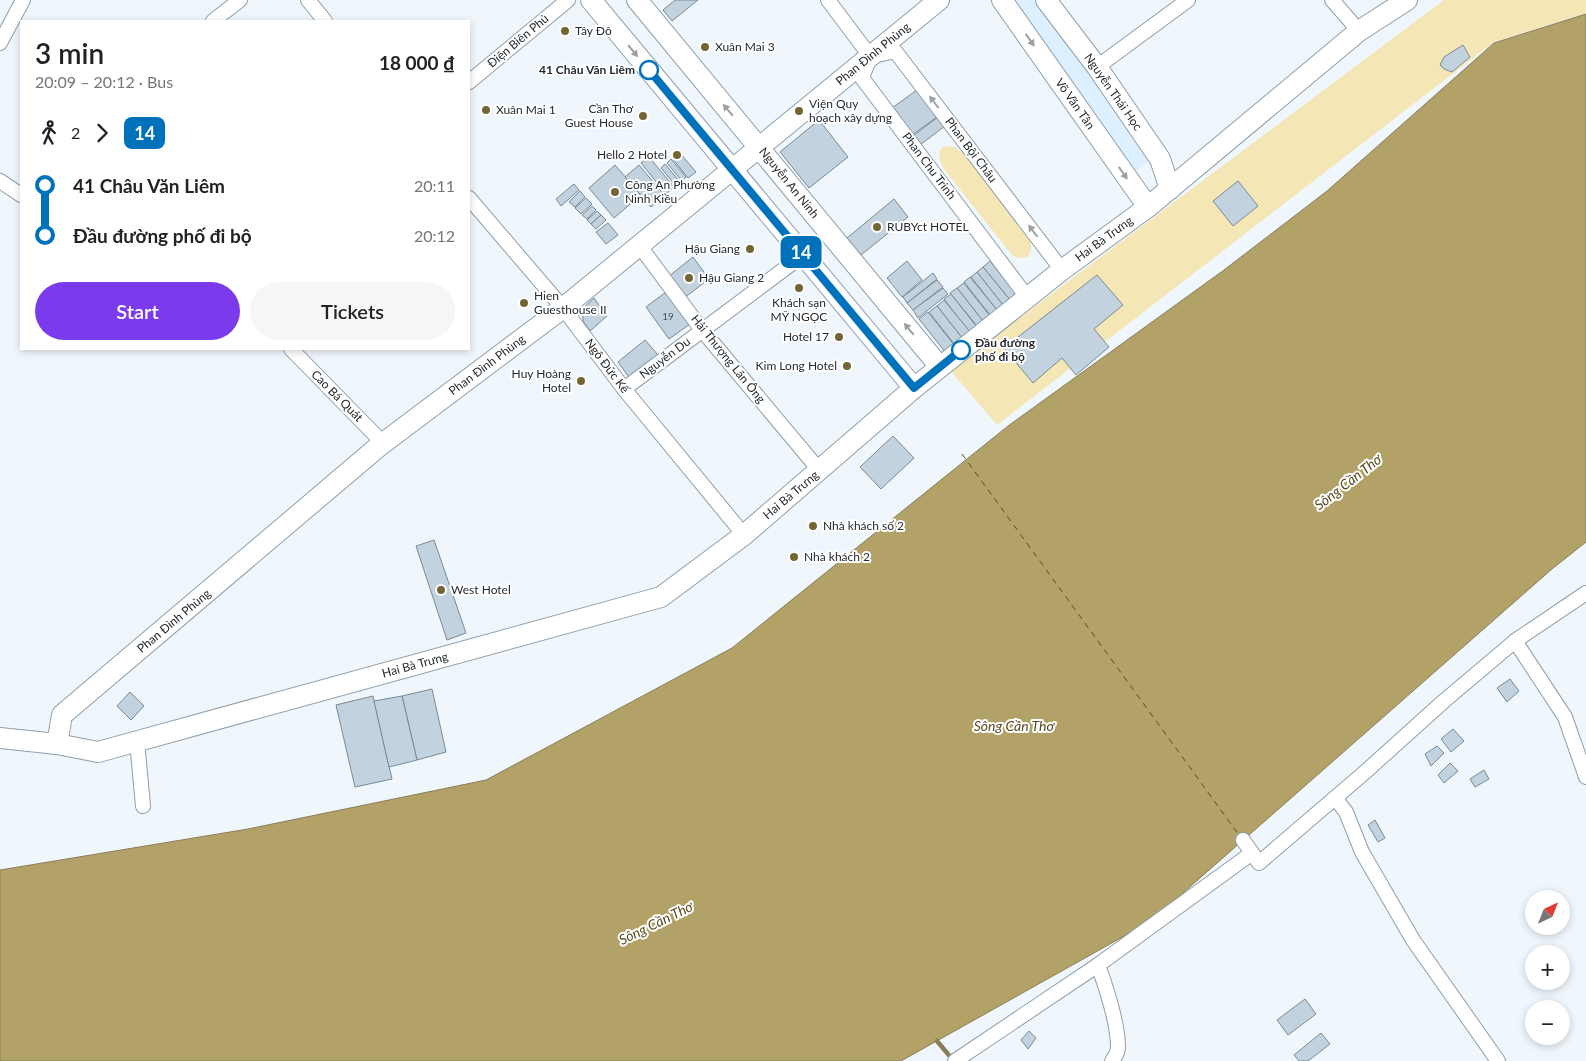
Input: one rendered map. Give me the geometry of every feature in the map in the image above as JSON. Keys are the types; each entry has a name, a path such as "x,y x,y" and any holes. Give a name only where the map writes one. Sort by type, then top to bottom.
{"street":[{"path":"0,44 23,0"},
{"path":"214,20 240,0"},
{"path":"308,0 324,20"},
{"name":"Điện Biên Phủ","path":"470,81 568,0"},
{"path":"590,0 914,388"},
{"name":"Nguyễn An Ninh","path":"638,0 940,367"},
{"path":"828,0 870,56"},
{"name":"Phan Đình Phùng","path":"57,744 62,715 384,443 563,308 938,0"},
{"name":"Võ Văn Tần","path":"1002,0 1148,208"},
{"name":"Nguyễn Thái Học","path":"1046,0 1097,67 1160,159 1170,189"},
{"path":"1097,67 1188,0"},
{"path":"1332,0 1359,32"},
{"name":"Hai Bà Trưng","path":"0,738 57,744 98,752 661,597 744,535 820,471 889,408 940,367 1062,270 1148,208 1359,32 1407,0"},
{"name":"Phan Bội Châu","path":"870,56 895,51 1062,270"},
{"name":"Phan Chu Trinh","path":"870,56 862,78 1028,297"},
{"path":"0,181 20,194"},
{"name":"Ngô Đức Kế","path":"470,199 563,308 624,389 744,535"},
{"name":"Hải Thượng Lãn Ông","path":"639,245 702,330 820,471"},
{"name":"Nguyễn Du","path":"624,389 803,255"},
{"name":"Cao Bá Quát","path":"292,350 384,443"},
{"path":"1243,840 1258,864 1515,641 1586,593"},
{"path":"1515,641 1565,717 1586,777"},
{"path":"138,741 143,806"},
{"path":"1335,798 1346,812 1362,852 1413,940 1498,1061"},
{"path":"961,1058 1098,965 1252,853"},
{"path":"1098,965 1114,1019 1118,1048 1112,1061"}],"shaded area":[{"path":"1009,0 1042,0 1157,155 1136,171"},
{"path":"1444,0 1586,0 1586,13 1494,42 997,425 950,370"},
{"path":"946,146 954,147 963,153 1031,242 1031,251 1027,257 1019,258 1012,255 943,168 939,153"}],"water":[{"name":"Sông Cần Thơ","path":"1586,14 1586,542 1552,569 1151,921 901,1061 0,1061 0,870 248,829 486,780 732,648 1008,426 1224,270 1327,191 1494,43"}],"building":[{"path":"675,0 698,0 672,21 663,10"},
{"path":"1463,45 1470,57 1452,72 1444,69 1440,65 1444,57"},
{"path":"917,90 937,117 912,135 892,108"},
{"path":"938,117 945,126 920,145 913,136"},
{"path":"819,120 848,157 809,188 780,152"},
{"path":"680,153 696,172 688,178 673,159"},
{"path":"649,157 674,187 666,194 641,163"},
{"path":"671,159 686,177 682,181 667,163"},
{"path":"665,164 680,182 675,185 661,168"},
{"name":"Công An Phường Ninh Kiều","path":"615,165 641,195 614,218 589,188"},
{"path":"639,165 665,196 651,207 625,177"},
{"path":"1238,181 1258,206 1233,226 1213,201"},
{"path":"574,184 579,190 561,206 556,199"},
{"path":"580,191 585,197 575,207 569,202"},
{"path":"586,198 592,204 581,214 575,208"},
{"name":"RUBYct HOTEL","path":"894,199 908,217 861,255 847,238"},
{"path":"592,206 596,210 587,219 582,215"},
{"path":"597,211 601,215 591,224 587,220"},
{"path":"601,215 606,220 596,229 591,224"},
{"path":"608,223 618,235 606,244 596,232"},
{"name":"Hậu Giang 2","path":"693,257 709,279 684,298 668,277"},
{"path":"907,261 922,280 902,297 887,278"},
{"path":"990,261 1016,294 1010,300 983,267"},
{"path":"983,267 1010,300 1003,305 977,272"},
{"path":"977,272 1003,305 997,310 971,277"},
{"path":"933,273 937,279 907,303 903,297"},
{"path":"1097,275 1123,305 1094,329 1109,347 1076,375 1062,358 1033,383 1004,348"},
{"path":"970,277 997,310 990,315 964,282"},
{"path":"937,280 943,287 913,310 907,303"},
{"path":"964,283 990,316 983,321 957,288"},
{"path":"943,288 948,294 918,318 913,310"},
{"path":"957,288 983,321 977,326 950,293"},
{"path":"666,292 690,324 669,339 646,307"},
{"path":"951,294 977,327 970,333 944,299"},
{"path":"594,298 607,316 590,331 583,321 583,308"},
{"path":"944,300 971,333 963,339 937,306"},
{"path":"937,306 963,339 955,345 929,312"},
{"path":"928,312 955,346 946,353 919,319"},
{"path":"645,340 658,355 629,377 618,362"},
{"path":"893,436 914,458 881,489 860,467"},
{"name":"West Hotel","path":"434,540 466,633 447,640 416,546"},
{"path":"1510,679 1519,691 1507,702 1497,688"},
{"path":"432,689 446,752 417,760 402,696"},
{"path":"130,692 144,706 131,720 117,706"},
{"path":"373,696 392,779 355,787 336,705"},
{"path":"402,696 417,760 389,767 374,701"},
{"path":"1453,729 1464,741 1451,752 1441,739"},
{"path":"1437,746 1444,753 1431,766 1425,754"},
{"path":"1450,763 1458,771 1444,783 1438,775"},
{"path":"1484,770 1489,779 1475,787 1470,779"},
{"path":"1375,820 1385,838 1378,842 1368,825"},
{"path":"1305,999 1316,1014 1288,1035 1277,1020"},
{"path":"1029,1031 1036,1038 1028,1049 1021,1040"},
{"path":"1321,1033 1330,1044 1308,1061 1299,1061 1294,1055"}],"waterway":[{"path":"937,1041 953,1060"}],"ferry route":[{"path":"962,454 1239,835"}],"bus line":[{"name":"14","path":"649,70 914,388 961,350"}],"place":[{"name":"Tây Đô","path":"565,31"},
{"name":"Xuân Mai 3","path":"705,47"},
{"name":"41 Châu Văn Liêm","path":"649,70"},
{"name":"Xuân Mai 1","path":"486,110"},
{"name":"Viện Quy hoạch xây dựng","path":"799,111"},
{"name":"Cần Thơ Guest House","path":"643,116"},
{"name":"Hello 2 Hotel","path":"677,155"},
{"name":"Công An Phường Ninh Kiều","path":"615,192"},
{"name":"RUBYct HOTEL","path":"877,227"},
{"name":"Hậu Giang","path":"750,249"},
{"name":"Hậu Giang 2","path":"689,278"},
{"name":"Khách sạn MỸ NGỌC","path":"799,288"},
{"name":"Hien Guesthouse II","path":"524,303"},
{"name":"Hotel 17","path":"839,337"},
{"name":"Đầu đường phố đi bộ","path":"961,350"},
{"name":"Kim Long Hotel","path":"847,366"},
{"name":"Huy Hoàng Hotel","path":"581,381"},
{"name":"Nhà khách số 2","path":"813,526"},
{"name":"Nhà khách 2","path":"794,557"},
{"name":"West Hotel","path":"441,590"}]}
